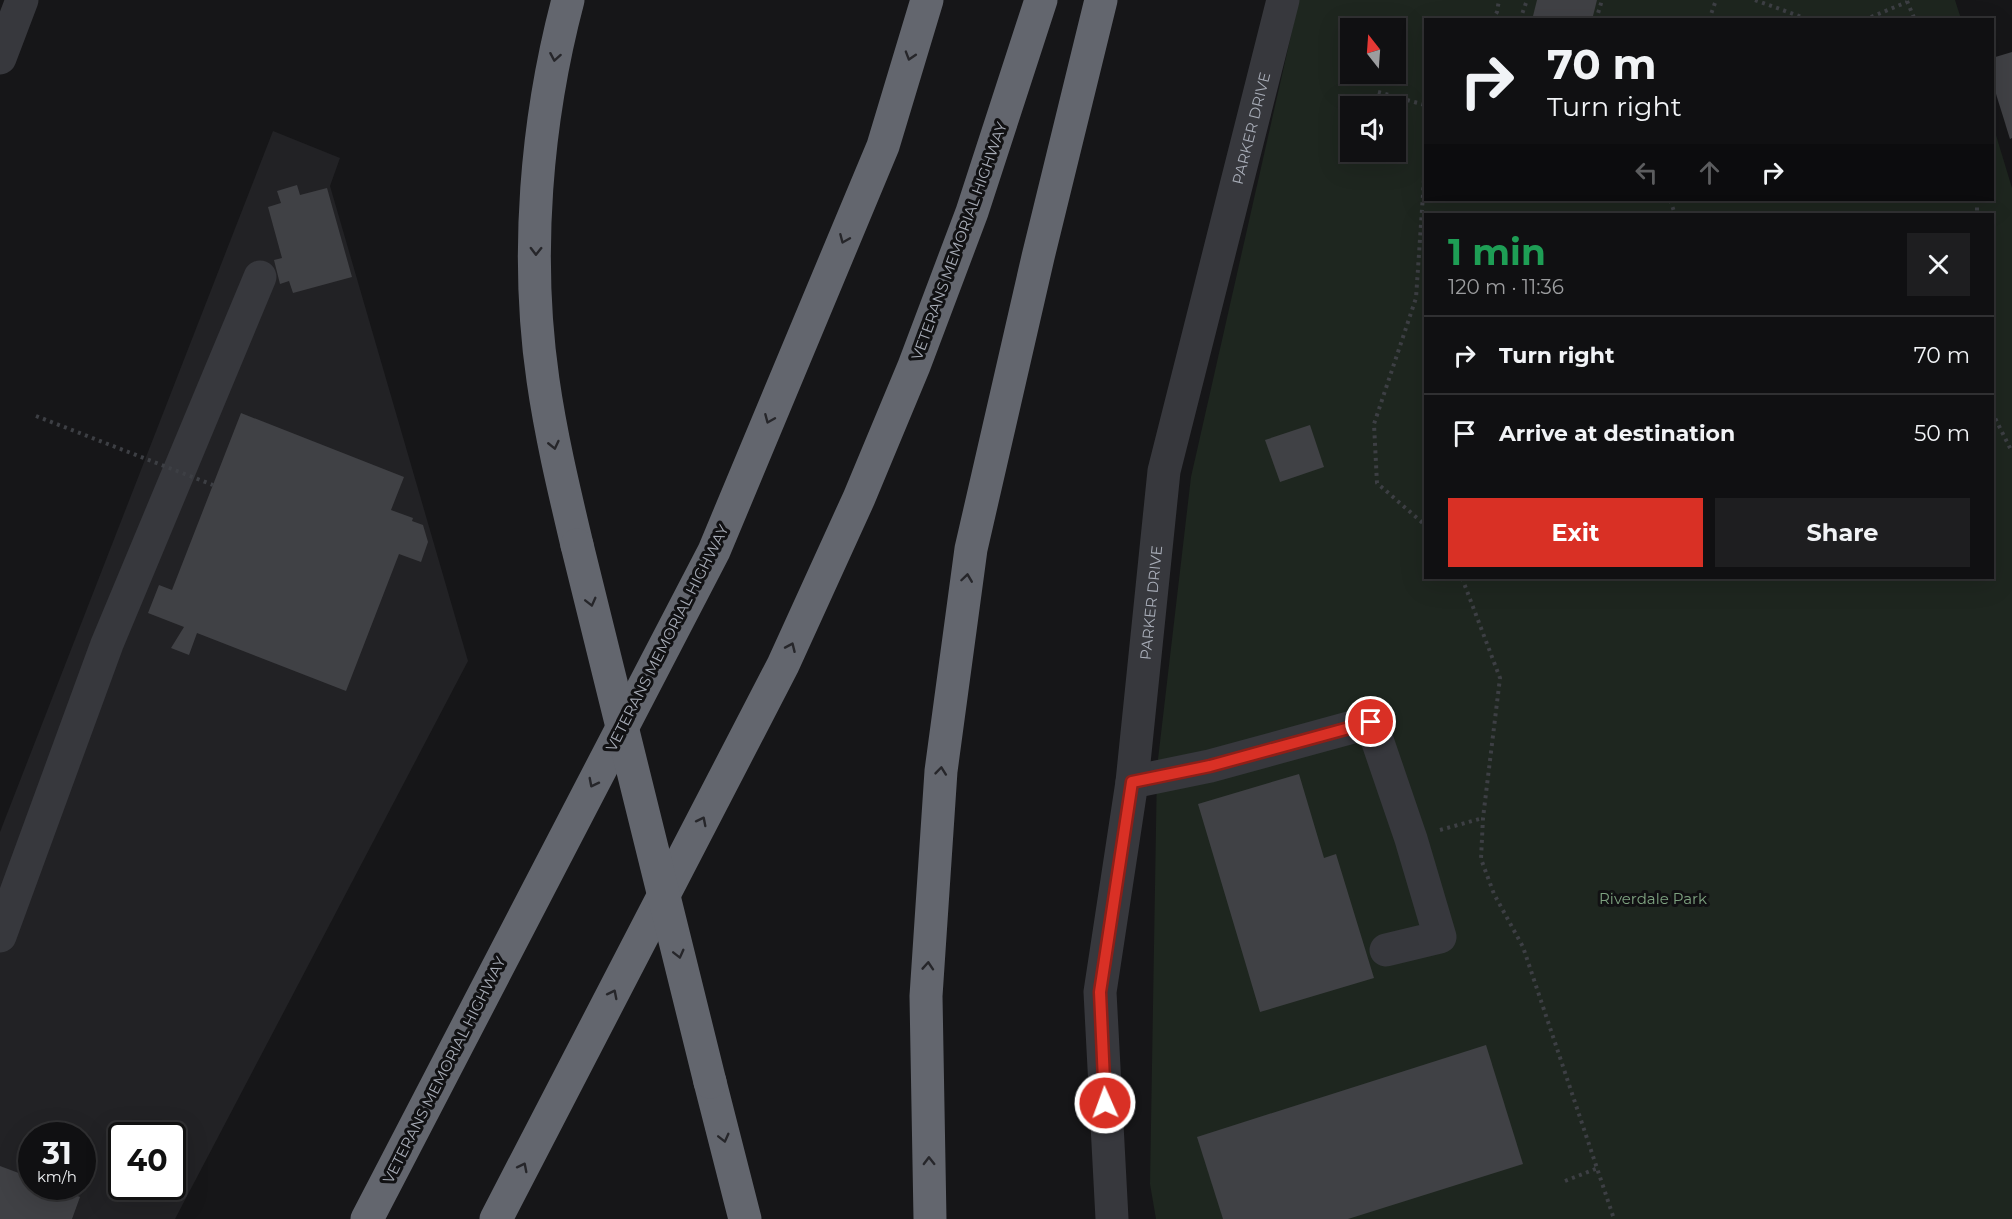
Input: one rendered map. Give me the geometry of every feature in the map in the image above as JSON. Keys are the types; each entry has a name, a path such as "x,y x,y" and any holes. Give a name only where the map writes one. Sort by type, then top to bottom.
{"highway":[{"path":"568,0 554,65 542,146 535,264 542,378 552,437 577,545 744,1219"},
{"name":"VETERANS MEMORIAL HIGHWAY","path":"366,1219 714,551 883,146 927,0"},
{"name":"VETERANS MEMORIAL HIGHWAY","path":"496,1219 783,665 859,498 914,366 972,212 1041,0"},
{"path":"930,1219 926,996 941,771 965,596 972,549 1035,268 1101,0"}],"street":[{"path":"0,58 22,0"},
{"name":"PARKER DRIVE","path":"1112,1219 1100,992 1132,782 1164,471 1283,0"},
{"path":"0,936 107,644 260,277"},
{"path":"1132,782 1210,766 1371,722 1411,839 1440,937 1386,950"}],"path":[{"path":"1493,18 1499,0"},
{"path":"1522,18 1527,0"},
{"path":"1597,18 1602,0"},
{"path":"1710,18 1716,0"},
{"path":"1755,0 1804,18"},
{"path":"1869,18 1907,1 1914,18"},
{"path":"1378,92 1424,105"},
{"path":"1424,180 1416,298 1374,424 1377,483 1424,524"},
{"path":"36,416 213,485"},
{"path":"1994,416 2012,452"},
{"path":"1462,579 1500,678 1483,818 1481,859 1494,894 1523,947 1614,1219"},
{"path":"1429,834 1483,818"},
{"path":"1565,1180 1598,1168"}],"shaded area":[{"path":"273,131 340,158 330,186 468,661 186,1198 186,1122 108,1122 108,1200 185,1200 175,1219 0,1219 0,832"}],"green space":[{"name":"Riverdale Park","path":"1299,0 1955,0 1961,18 1424,18 1424,201 1994,201 1994,129 2012,188 2012,1219 1156,1219 1150,1184 1157,768 1191,477"}],"building":[{"path":"1537,0 1597,0 1592,18 1532,18"},
{"path":"2012,52 2012,138 2010,139 1994,87 1994,57"},
{"path":"297,185 300,195 327,188 352,277 293,293 289,281 280,284 274,260 282,258 268,207 281,203 277,191"},
{"path":"241,413 404,477 391,510 413,518 412,521 423,525 428,542 421,562 399,554 346,691 197,633 189,655 171,648 184,627 148,613 159,585 172,590"},
{"path":"1310,425 1324,467 1280,482 1265,440"},
{"path":"1299,774 1324,858 1336,854 1374,978 1260,1012 1198,804"},
{"path":"1486,1045 1523,1164 1348,1219 1223,1219 1197,1137"},
{"path":"0,1166 18,1173 18,1200 79,1200 72,1219 0,1219"}],"route":[{"path":"1105,1103 1100,992 1132,782 1210,766 1371,722"}]}
